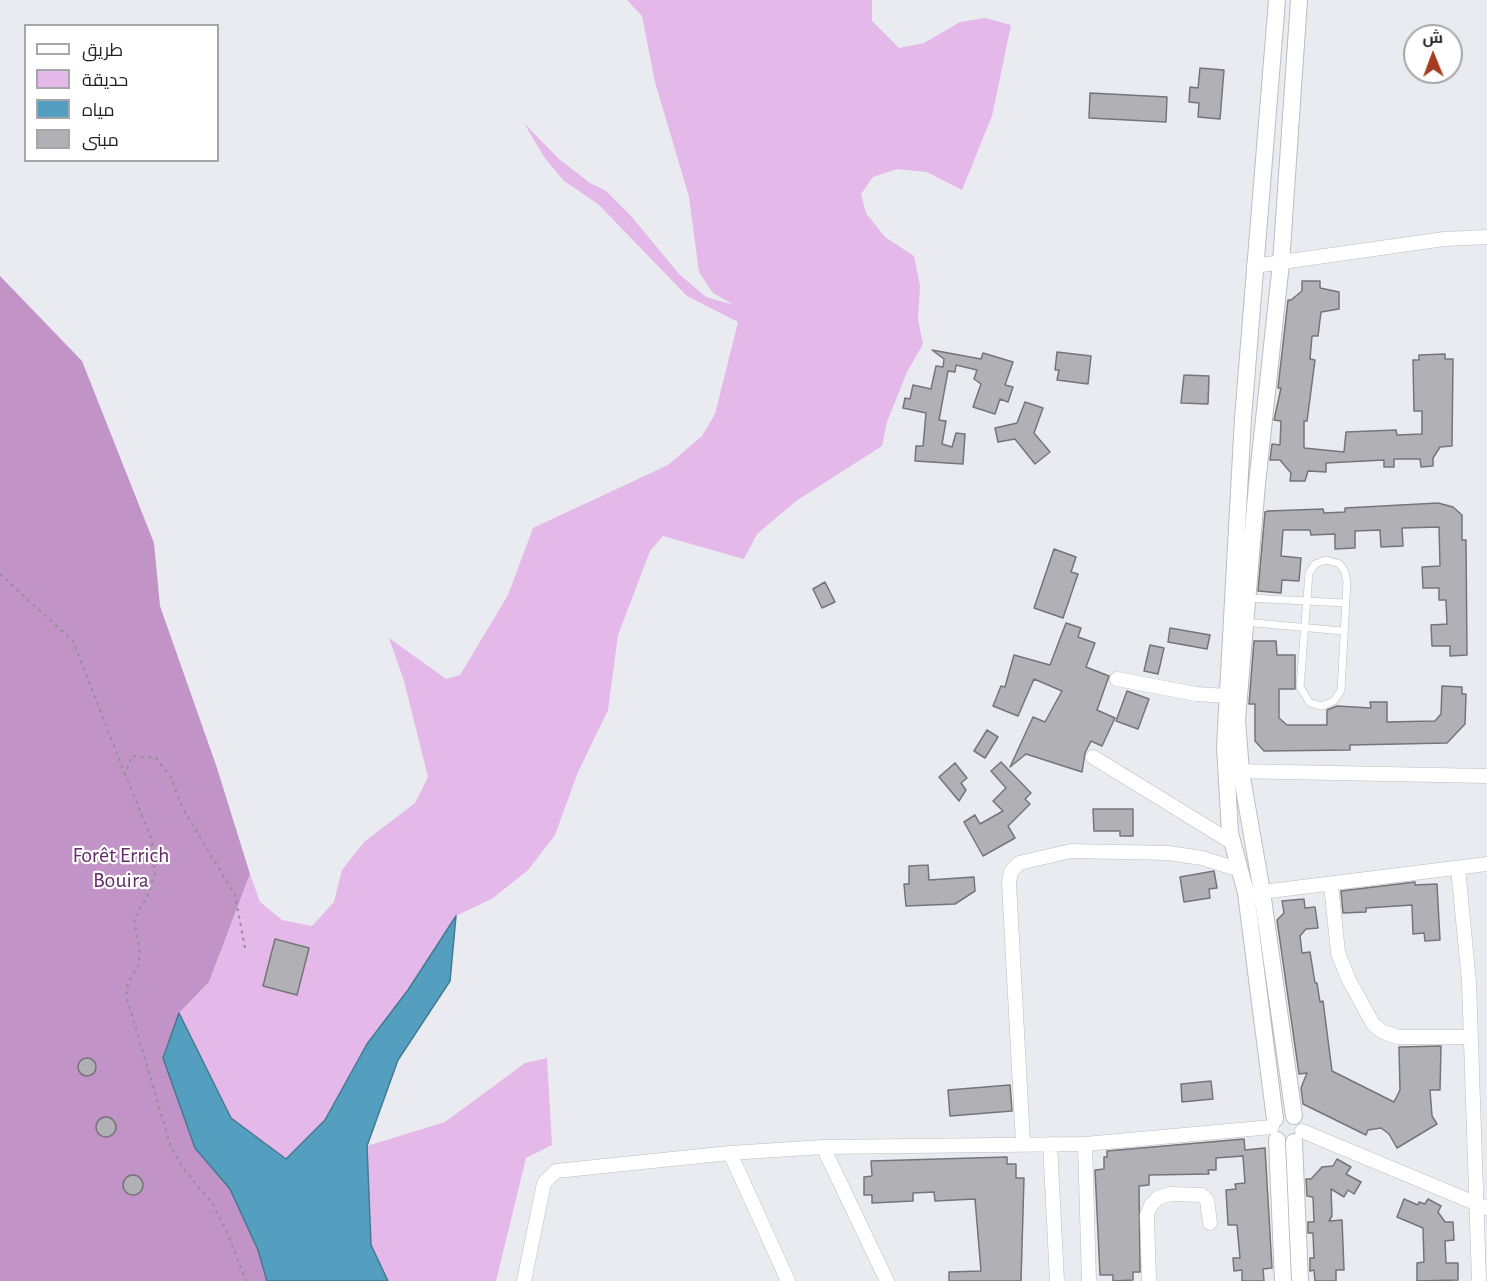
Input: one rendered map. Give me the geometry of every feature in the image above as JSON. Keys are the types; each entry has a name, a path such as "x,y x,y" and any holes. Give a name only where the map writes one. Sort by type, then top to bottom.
{"street":[{"path":"1241,597 1254,267 1277,0"},
{"path":"1299,0 1281,263 1227,696 1233,771 1294,1116 1301,1125 1298,1137 1300,1281"},
{"path":"1256,234 1283,235"},
{"path":"1254,267 1444,239 1487,237"},
{"path":"1238,621 1237,720 1227,808 1240,870 1254,892 1275,1129 1283,1281"},
{"path":"1117,678 1196,694 1227,696"},
{"path":"1093,756 1233,843"},
{"path":"1233,771 1487,776"},
{"path":"1023,1143 1009,883 1011,872 1019,863 1071,851 1168,853 1202,858 1240,870"},
{"path":"1254,892 1487,864"},
{"path":"1458,868 1469,982 1481,1205 1479,1281"},
{"path":"1331,884 1338,953 1348,980 1373,1024 1383,1032 1398,1037 1471,1037"},
{"path":"524,1281 544,1183 556,1171 729,1153 823,1147 1085,1144 1275,1129 1286,1114 1294,1116"},
{"path":"1275,1129 1288,1144 1298,1137"},
{"path":"1298,1137 1481,1205"},
{"path":"1050,1144 1057,1281"},
{"path":"1085,1144 1089,1281"},
{"path":"823,1147 887,1281"},
{"path":"729,1153 788,1281"},
{"path":"1149,1281 1147,1215 1150,1205 1158,1198 1170,1194 1202,1195 1207,1200 1210,1223"}],"lane":[{"path":"1326,560 1335,562 1345,572 1345,603 1341,690 1329,704 1316,705 1305,699 1300,687 1307,601 1311,568 1326,560"},
{"path":"1241,597 1345,603"},
{"path":"1238,621 1343,632"}],"path":[{"path":"0,574 73,641 152,840 155,874 147,897 134,919 140,953 138,966 128,983 126,995 171,1147 183,1168 212,1203 232,1242 246,1281"},
{"path":"125,774 132,756 156,758 170,776 182,807 235,895 245,948"}],"green space":[{"path":"627,0 872,0 872,21 899,48 924,43 960,22 985,18 1011,25 992,116 962,190 927,172 897,169 873,177 861,194 866,213 885,237 914,256 920,286 918,320 923,344 907,372 887,422 882,446 796,501 757,534 744,559 663,536 650,551 618,635 608,710 578,772 555,835 528,870 493,898 456,916 408,990 367,1044 325,1120 285,1159 231,1119 179,1013 209,982 250,874 260,902 282,920 312,926 334,902 342,870 364,842 415,803 428,777 404,681 389,638 446,679 460,675 508,595 533,528 668,465 702,436 715,414 738,322 687,296 598,204 564,181 544,157 524,123 559,159 590,183 606,191 631,216 679,274 706,297 734,305 713,293 699,272 689,197 655,82 642,16"},
{"name":"Forêt Errich Bouira","path":"0,276 82,361 154,543 160,606 217,768 250,874 209,982 179,1013 195,1148 230,1189 258,1250 267,1281 0,1281"},
{"path":"547,1058 552,1145 526,1158 496,1281 388,1281 371,1245 367,1146 445,1122 525,1063"}],"water":[{"path":"456,916 450,981 398,1060 367,1146 371,1245 388,1281 267,1281 258,1250 230,1189 195,1148 163,1058 179,1013 231,1118 286,1159 325,1120 367,1044 408,990"}],"building":[{"path":"1200,68 1224,70 1220,119 1198,117 1199,103 1189,102 1190,87 1198,88"},
{"path":"1090,93 1167,97 1166,122 1089,118"},
{"path":"1302,281 1320,281 1320,288 1339,292 1339,309 1321,312 1318,336 1312,336 1310,359 1315,360 1307,421 1304,421 1304,448 1344,452 1346,432 1396,430 1397,435 1422,434 1422,411 1414,411 1413,360 1419,360 1419,355 1445,354 1445,359 1453,359 1452,446 1440,447 1433,458 1433,466 1421,467 1420,459 1394,459 1394,467 1384,467 1384,460 1326,463 1326,472 1308,471 1305,481 1290,481 1291,473 1280,460 1270,460 1272,444 1280,445 1281,421 1274,420 1281,388 1278,388 1288,300 1302,291"},
{"path":"932,350 981,359 983,353 1013,362 1005,385 1013,387 1008,402 1000,399 995,414 973,407 981,384 974,379 977,370 956,365 955,372 948,371 939,420 946,421 942,444 952,447 956,433 965,434 963,464 915,461 916,446 923,446 926,413 903,408 905,398 910,399 913,385 931,389 936,366 943,367 944,359"},
{"path":"1057,352 1091,356 1088,384 1057,380 1059,370 1055,370"},
{"path":"1184,375 1209,376 1208,404 1181,403"},
{"path":"1025,402 1043,408 1034,433 1050,452 1035,464 1015,439 998,442 995,428 1017,423"},
{"path":"1438,503 1453,507 1462,515 1462,540 1466,540 1467,655 1450,656 1450,646 1432,646 1431,625 1447,624 1446,600 1439,600 1439,588 1423,588 1422,567 1440,566 1439,527 1402,528 1403,546 1381,547 1380,530 1355,531 1355,548 1335,549 1335,534 1311,535 1310,530 1283,530 1281,556 1301,558 1299,581 1282,580 1281,593 1258,591 1265,512 1323,509 1324,513 1345,512 1345,508"},
{"path":"1054,549 1076,557 1071,572 1078,574 1063,618 1034,608"},
{"path":"825,582 835,602 822,608 813,589"},
{"path":"1066,623 1081,628 1078,637 1095,643 1086,667 1109,676 1097,710 1115,718 1102,746 1091,741 1085,753 1082,772 1026,754 1010,767 1033,717 1045,722 1062,691 1034,679 1018,716 993,706 1001,686 1005,687 1014,655 1050,665"},
{"path":"1170,628 1210,635 1207,649 1168,642"},
{"path":"1254,641 1276,641 1277,655 1295,655 1295,689 1279,689 1279,718 1287,725 1327,725 1327,710 1337,706 1371,708 1370,702 1387,702 1387,722 1435,721 1441,714 1442,686 1462,687 1462,694 1466,694 1465,724 1447,743 1350,745 1350,750 1264,751 1255,741 1255,704 1249,704"},
{"path":"1150,645 1164,648 1158,674 1144,671"},
{"path":"1127,691 1149,699 1138,729 1116,721"},
{"path":"987,730 998,737 985,758 974,751"},
{"path":"1001,762 1031,793 1025,799 1030,804 1008,826 1015,838 983,856 964,822 975,815 980,824 1003,811 993,801 1006,788 991,771"},
{"path":"955,763 967,778 961,783 966,790 959,801 939,777"},
{"path":"1093,809 1133,809 1133,836 1120,836 1120,831 1094,831"},
{"path":"928,865 929,880 974,877 975,891 955,904 906,906 904,884 909,884 909,866"},
{"path":"1214,871 1217,888 1209,889 1210,898 1184,902 1180,877"},
{"path":"1415,882 1415,885 1437,884 1440,940 1425,941 1424,933 1413,934 1412,905 1366,908 1366,912 1343,913 1341,891"},
{"path":"1304,899 1305,908 1315,907 1318,928 1306,929 1300,936 1302,953 1310,952 1320,1002 1323,1001 1332,1071 1394,1102 1400,1090 1399,1047 1441,1046 1440,1090 1430,1090 1432,1116 1437,1124 1397,1148 1389,1134 1381,1128 1368,1130 1366,1135 1303,1104 1301,1088 1307,1073 1299,1074 1277,920 1284,913 1282,901"},
{"path":"275,939 309,948 297,995 263,986"},
{"path":"83,1058 91,1058 96,1063 94,1074 83,1076 78,1071 78,1063"},
{"path":"1211,1081 1213,1099 1182,1102 1181,1084"},
{"path":"1010,1085 1012,1111 950,1116 948,1090"},
{"path":"106,1117 113,1120 116,1127 113,1134 106,1137 99,1134 96,1127 99,1120"},
{"path":"1244,1139 1245,1150 1265,1148 1272,1268 1263,1269 1264,1281 1242,1281 1242,1270 1234,1271 1233,1258 1240,1258 1237,1225 1228,1225 1226,1190 1236,1189 1235,1184 1245,1183 1243,1156 1216,1158 1216,1170 1208,1170 1209,1174 1149,1175 1149,1185 1139,1186 1140,1272 1133,1272 1133,1280 1113,1281 1113,1275 1100,1275 1095,1170 1104,1169 1104,1157 1107,1157 1107,1151"},
{"path":"1007,1157 1007,1164 1016,1164 1016,1178 1024,1178 1021,1281 949,1281 949,1272 981,1271 975,1199 935,1201 934,1192 913,1193 913,1201 872,1203 872,1195 864,1195 864,1177 872,1176 871,1161"},
{"path":"1337,1159 1351,1167 1346,1174 1361,1182 1354,1194 1348,1190 1344,1197 1331,1189 1332,1216 1329,1221 1342,1220 1344,1270 1336,1270 1336,1281 1315,1281 1314,1270 1310,1271 1310,1258 1314,1258 1313,1233 1308,1233 1308,1222 1314,1222 1313,1197 1307,1196 1306,1179 1311,1179 1322,1167 1333,1166"},
{"path":"133,1175 140,1178 143,1185 140,1192 133,1195 126,1192 123,1185 126,1178"},
{"path":"1404,1199 1418,1205 1419,1202 1425,1204 1428,1199 1441,1206 1438,1212 1445,1222 1453,1222 1454,1240 1445,1241 1446,1263 1458,1263 1458,1280 1417,1281 1417,1263 1424,1262 1423,1228 1397,1217"}]}
